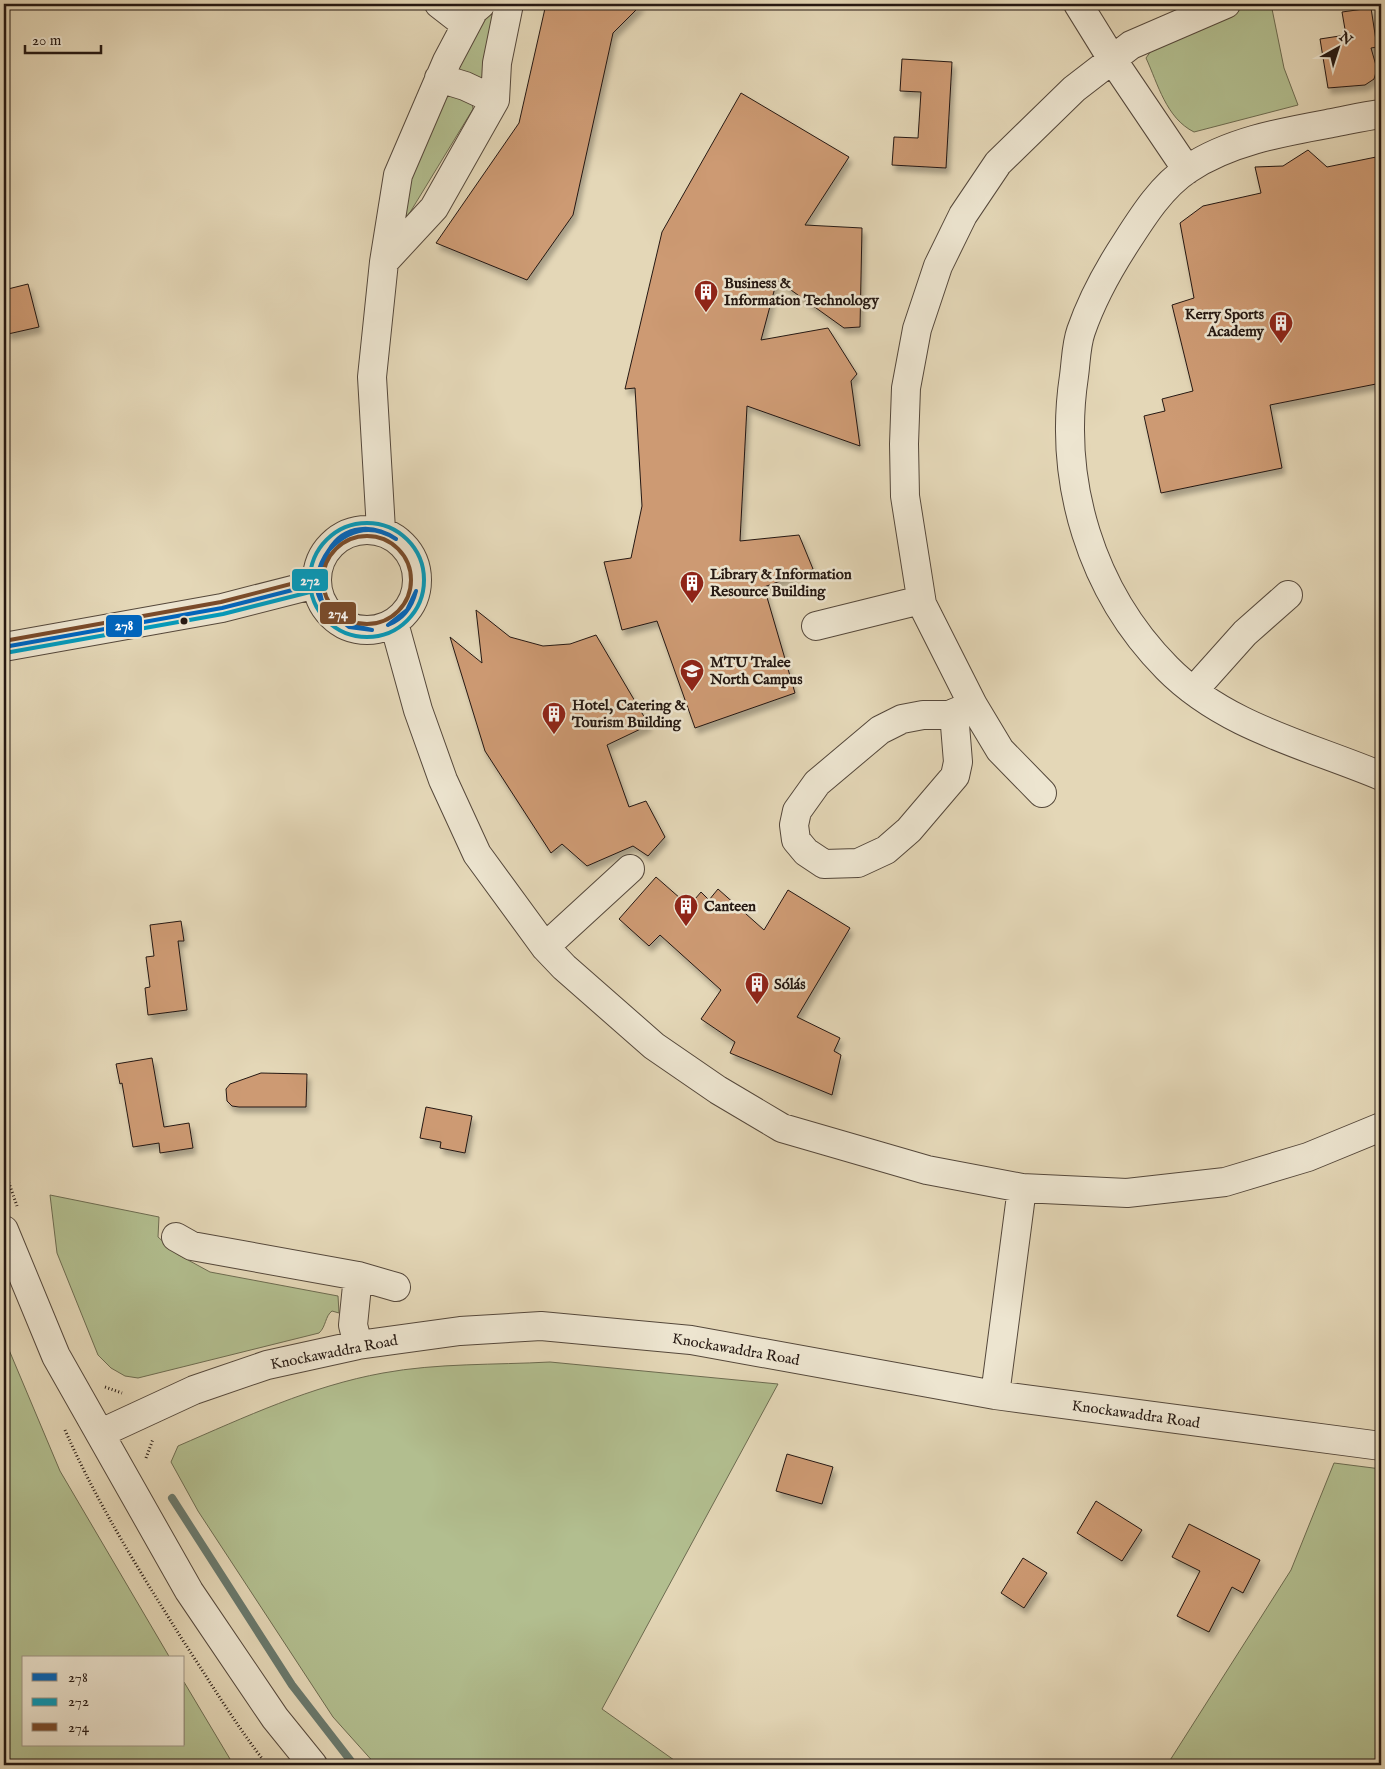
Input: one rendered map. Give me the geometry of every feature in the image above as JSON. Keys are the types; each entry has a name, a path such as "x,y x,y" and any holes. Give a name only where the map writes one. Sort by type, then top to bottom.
{"street":[{"path":"381,530 372,377 384,262 398,175 439,78 474,14 439,4"},
{"path":"384,262 434,208 495,100 497,63 509,4"},
{"path":"1078,4 1112,59 1187,170"},
{"path":"1042,793 1000,750 964,709 922,600 905,496 906,388 917,329 938,266 963,215 998,163 1052,108 1130,46 1226,4"},
{"path":"439,78 465,86 495,100"},
{"path":"1381,114 1261,138 1212,156 1187,170 1153,203 1117,256 1099,288 1080,334 1069,410 1069,444 1077,500 1089,546 1102,577 1121,610 1155,653 1167,667 1209,703 1257,729 1381,776"},
{"path":"363,529 381,530 401,542 408,549 416,565 418,575 413,602 394,623 373,630 355,629 345,625 326,610 319,596 316,584 322,557 336,539 363,529"},
{"path":"4,647 222,608 316,584"},
{"path":"1194,690 1245,633 1288,595"},
{"path":"816,626 922,600"},
{"path":"394,623 418,710 443,780 458,813 478,854 545,947 564,967 654,1046 718,1090 782,1128 927,1170 1022,1188 1127,1193 1225,1182 1308,1157 1381,1126"},
{"path":"964,709 955,776 909,830 886,850 858,863 824,864 806,852 796,840 794,825 797,811 817,783 880,730 902,719 923,715 949,715 964,709"},
{"path":"545,947 630,869"},
{"path":"995,1395 1022,1188"},
{"path":"176,1237 192,1246 358,1276 396,1287"},
{"path":"5,1239 56,1356 102,1433 189,1591 275,1718 313,1765"},
{"path":"358,1276 353,1325 354,1336 358,1344"},
{"name":"Knockawaddra Road","path":"102,1433 194,1390 267,1365 358,1344 460,1331 541,1326 691,1340 995,1395 1381,1446"}],"path":[{"path":"102,1386 125,1393"},
{"path":"146,1465 146,1457 152,1440 157,1435"}],"green space":[{"path":"492,4 497,4 486,83 454,73"},
{"path":"1252,4 1271,4 1284,68 1298,105 1194,132 1176,118 1164,100 1146,58 1153,48 1164,40"},
{"path":"448,95 472,102 473,109 395,237 421,144 438,109"},
{"path":"50,1195 159,1217 158,1237 177,1254 210,1272 338,1296 339,1313 332,1311 330,1313 319,1333 138,1378 125,1376 111,1368 98,1355 57,1253"},
{"path":"4,1338 60,1471 169,1656 22,1656 22,1746 185,1746 185,1684 230,1759 236,1765 4,1765"},
{"path":"550,1362 778,1384 602,1709 681,1765 376,1765 333,1717 198,1511 171,1462 178,1446 304,1394 356,1379 424,1367"},
{"path":"1334,1463 1381,1469 1381,1765 1167,1765 1291,1570"}],"building":[{"path":"546,4 642,4 613,33 573,215 527,280 436,243 519,123"},
{"path":"1371,8 1377,47 1371,48 1377,69 1374,79 1365,85 1328,88 1320,39 1346,35 1342,12"},
{"path":"902,59 952,62 946,168 892,165 894,137 918,138 921,92 900,91"},
{"name":"Business & Information Technology","path":"741,93 849,157 805,225 862,228 860,327 844,328 777,280 761,340 828,328 857,374 851,381 860,446 747,406 740,541 799,535 813,569 764,587 795,693 695,728 657,621 622,630 604,562 631,558 642,506 635,388 625,389 662,232"},
{"name":"Kerry Sports Academy","path":"1308,150 1327,167 1381,156 1381,383 1270,405 1282,468 1161,493 1144,416 1165,411 1162,399 1193,391 1172,305 1194,298 1180,223 1203,206 1261,193 1255,167 1283,166"},
{"path":"28,284 39,327 8,334 4,316 4,290"},
{"name":"Hotel, Catering & Tourism Building","path":"476,610 510,637 543,646 570,644 596,635 649,725 607,745 629,807 646,801 665,837 648,856 633,846 587,866 562,844 551,853 485,751 450,637 482,663"},
{"name":"Sólás","path":"656,877 689,906 701,892 709,900 718,889 764,930 788,890 850,928 797,1017 840,1038 834,1051 841,1055 832,1095 730,1053 735,1042 701,1019 721,990 660,935 649,946 619,919"},
{"path":"181,921 184,941 178,941 187,1010 148,1015 145,988 150,987 146,957 154,956 150,925"},
{"path":"152,1058 164,1127 189,1123 193,1148 160,1153 159,1143 133,1147 122,1083 120,1084 116,1064"},
{"path":"261,1073 307,1074 306,1107 239,1107 232,1106 227,1101 226,1089 230,1084"},
{"path":"426,1107 472,1116 465,1153 440,1148 441,1142 420,1138"},
{"path":"787,1454 833,1467 822,1504 776,1491"},
{"path":"1096,1501 1142,1530 1122,1561 1077,1533"},
{"path":"1189,1524 1260,1560 1243,1593 1232,1587 1209,1632 1177,1616 1200,1571 1172,1557"},
{"path":"1023,1558 1047,1573 1024,1608 1001,1593"}],"waterway":[{"path":"172,1498 292,1685 354,1765"}],"transit line":[{"name":"272","path":"367,523 389,528 407,540 419,558 424,580 419,602 407,620 389,632 367,637 345,632 327,620 315,602 310,580 315,558 327,540 345,528 367,523"},
{"name":"278","path":"329,550 335,541 343,535 360,529 378,531 396,539"},
{"name":"278","path":"329,550 344,538 360,531 378,531 396,539"},
{"name":"274","path":"367,536 384,539 398,549 408,563 411,580 408,597 398,611 384,621 367,624 350,621 336,611 326,597 323,580 326,563 336,549 350,539 367,536"},
{"name":"278","path":"323,604 317,591 317,577 329,550"},
{"name":"278","path":"323,604 319,589 319,577 322,564 329,550"},
{"name":"274","path":"4,641 221,602 314,578"},
{"name":"278","path":"4,647 222,608 316,584"},
{"name":"272","path":"5,653 223,614 318,590"},
{"name":"278","path":"388,625 407,610 416,591"},
{"name":"278","path":"388,625 406,612 416,591"},
{"name":"278","path":"329,611 342,623 372,630"},
{"name":"278","path":"329,611 349,627 372,630"}],"place":[{"name":"Business & Information Technology","path":"706,313"},
{"name":"Kerry Sports Academy","path":"1281,344"},
{"name":"Library & Information Resource Building","path":"692,604"},
{"name":"MTU Tralee North Campus","path":"692,692"},
{"name":"Hotel, Catering & Tourism Building","path":"554,735"},
{"name":"Canteen","path":"686,927"},
{"name":"Sólás","path":"757,1005"}]}
